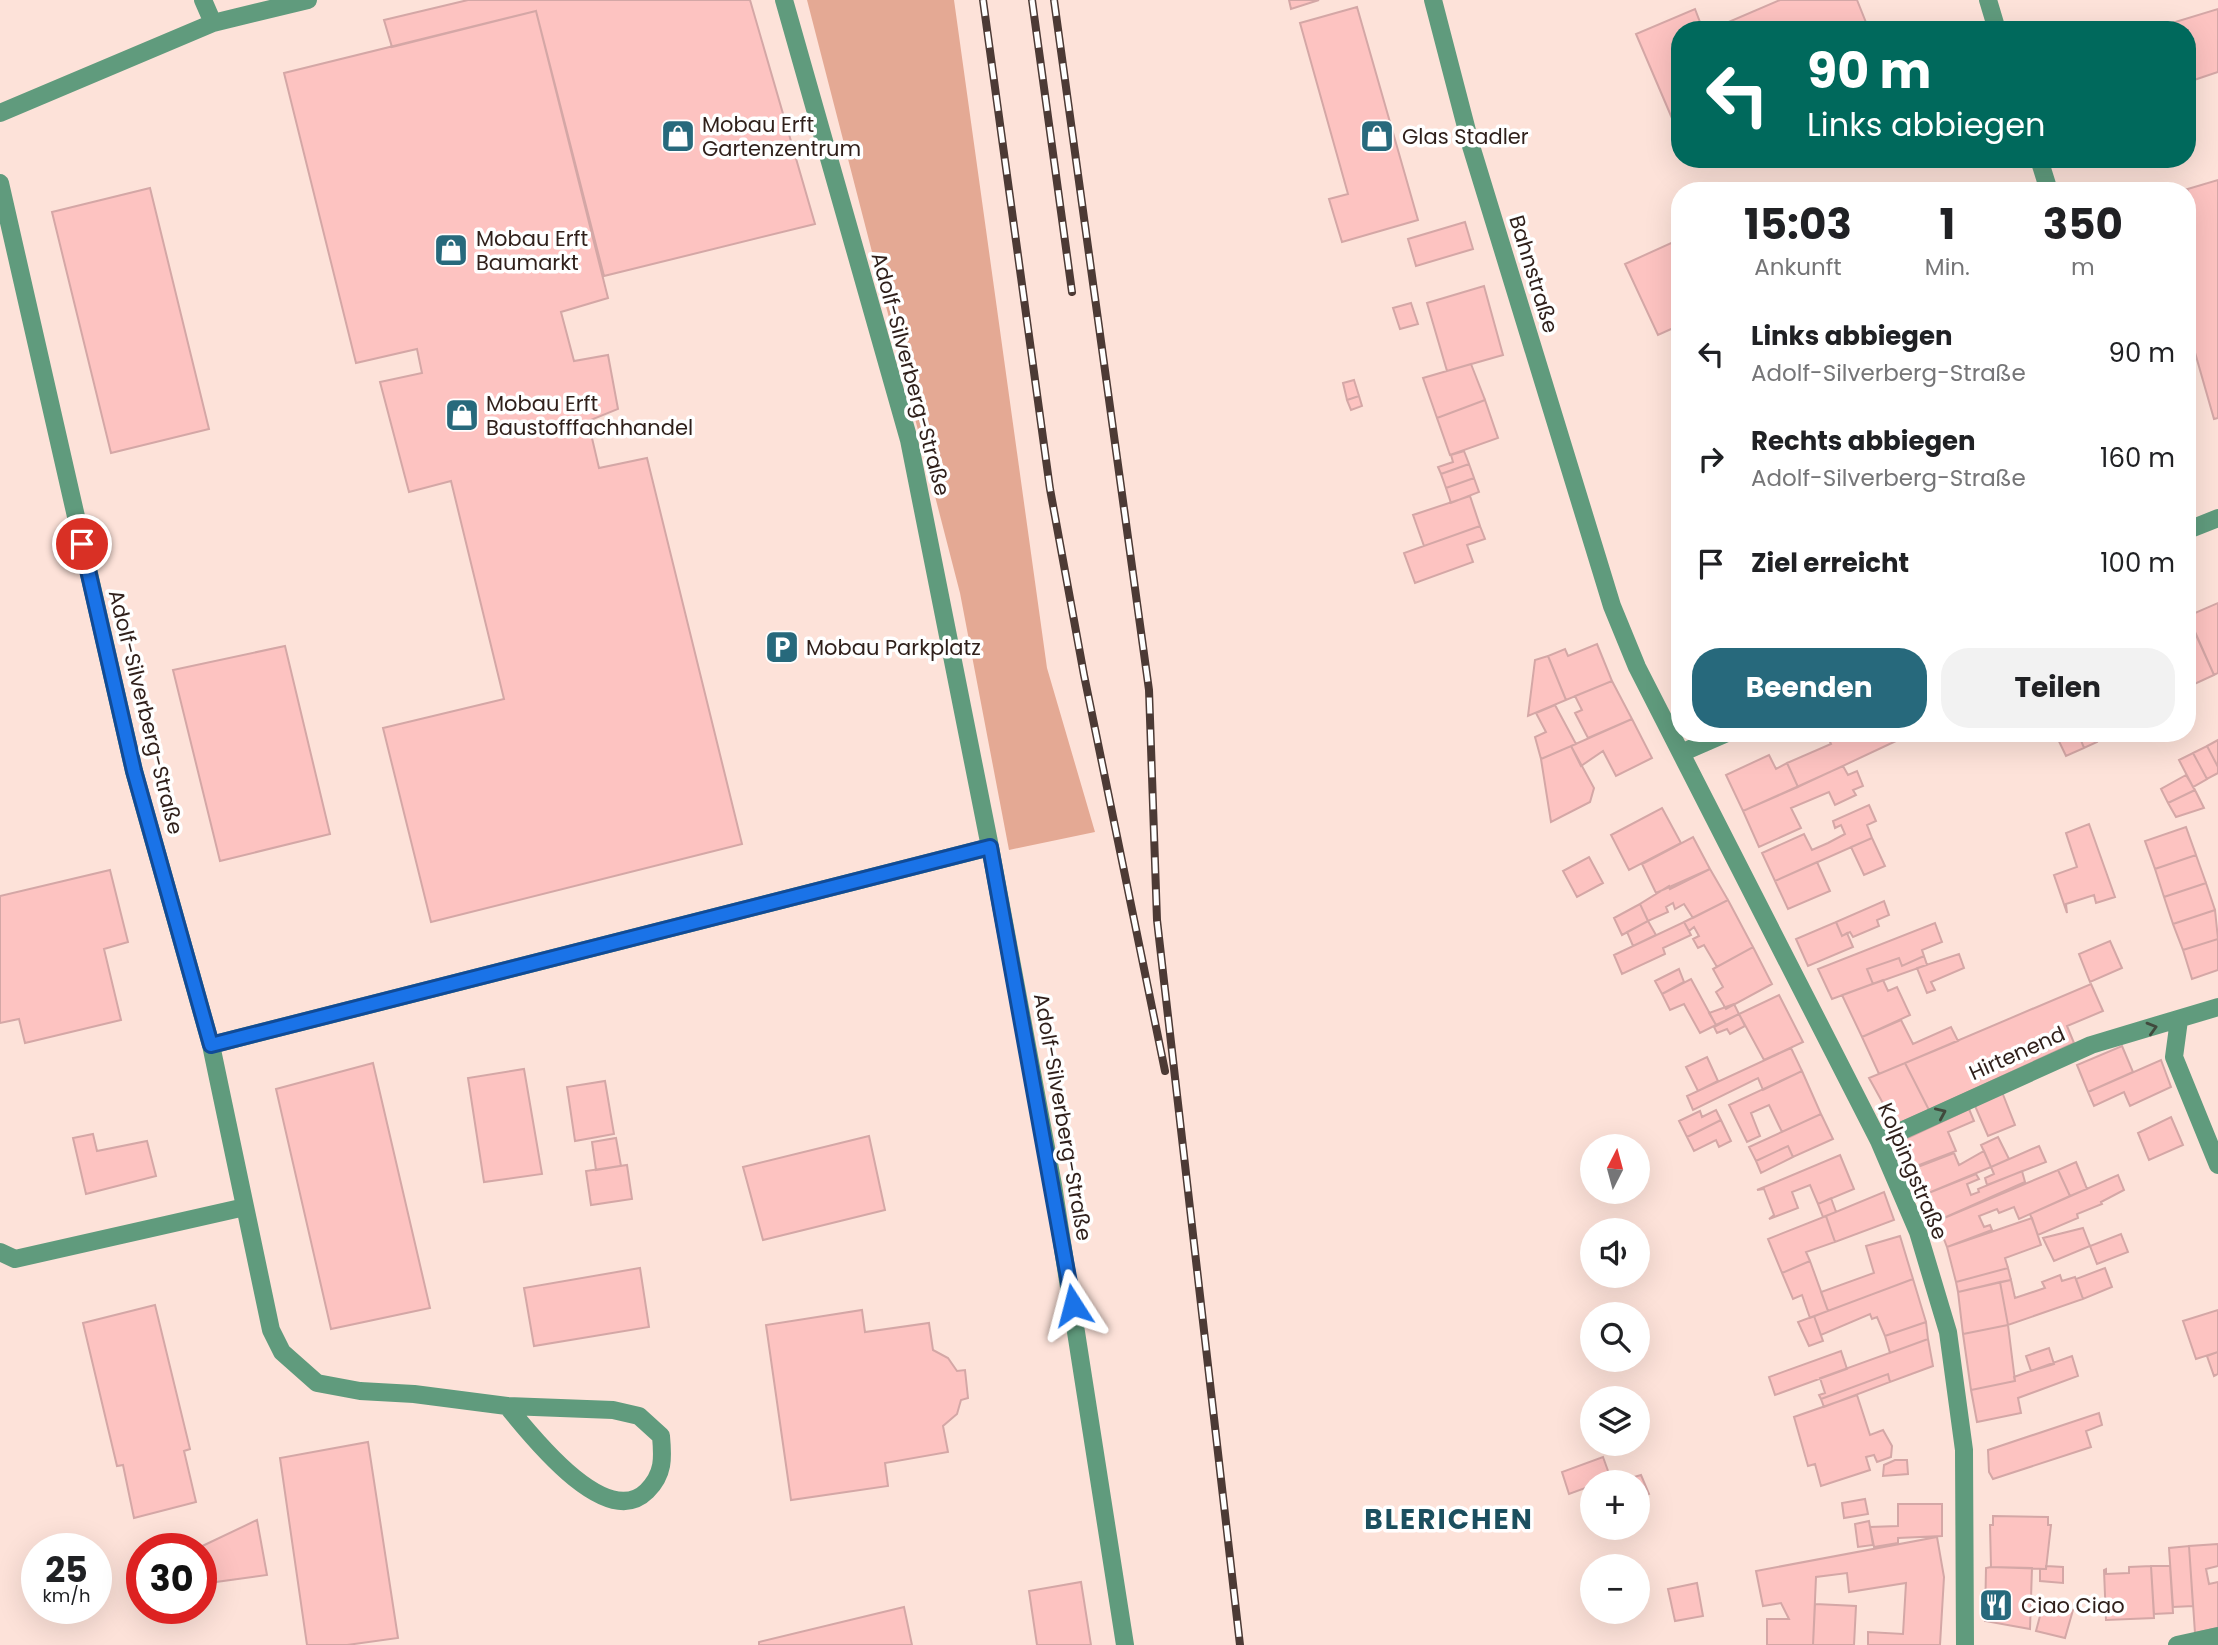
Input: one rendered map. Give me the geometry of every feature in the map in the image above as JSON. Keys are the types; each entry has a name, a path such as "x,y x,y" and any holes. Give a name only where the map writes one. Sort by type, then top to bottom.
{"street":[{"path":"203,0 213,23"},
{"path":"0,113 213,23 307,0"},
{"name":"Adolf-Silverberg-Straße","path":"784,0 909,440 990,847 1053,1185 1125,1645"},
{"name":"Bahnstraße","path":"1433,0 1471,146 1597,560"},
{"path":"1988,0 1994,21"},
{"name":"Adolf-Silverberg-Straße","path":"0,183 134,771 211,1045 271,1330 282,1352 317,1383 507,1406 613,1410 639,1416 661,1436 663,1460 658,1480 642,1496 627,1501 607,1497 568,1472 507,1406"},
{"path":"2196,527 2218,518"},
{"name":"Kolpingstraße","path":"1597,560 1637,667 1671,733"},
{"name":"Kolpingstraße","path":"1675,742 1879,1141 1918,1232 1948,1332 1964,1450 1965,1645"},
{"path":"1681,753 1706,742"},
{"path":"211,1045 990,847"},
{"name":"Hirtenend","path":"1879,1141 2091,1045 2218,1007"},
{"path":"2179,1020 2174,1057 2218,1165"},
{"path":"0,1252 15,1259 245,1207"},
{"path":"2177,1645 2218,1636"}],"shaded area":[{"path":"807,0 954,0 1047,668 1095,832 1009,850 960,593"}],"building":[{"name":"Mobau Erft Gartenzentrum","path":"468,0 750,0 815,224 604,276 536,11 392,47 384,20"},
{"path":"1289,0 1319,0 1291,9"},
{"path":"1780,0 1857,0 1865,21 1731,21"},
{"path":"1357,7 1418,220 1342,242 1329,199 1348,194 1300,23"},
{"path":"1695,9 1700,21 1671,21 1671,116 1636,34"},
{"path":"2218,9 2218,72 2196,79 2196,21 2179,21"},
{"path":"536,11 608,298 561,312 574,361 608,355 618,409 588,421 599,468 647,458 742,844 431,922 383,728 504,699 451,481 409,492 380,382 422,373 417,349 356,363 284,73"},
{"path":"2218,180 2218,418 2214,419 2196,356 2196,187"},
{"path":"150,188 209,429 111,453 52,212"},
{"path":"1465,222 1473,249 1416,266 1408,239"},
{"path":"1671,243 1671,329 1658,335 1625,264"},
{"path":"1484,286 1503,355 1447,371 1427,303"},
{"path":"1411,303 1418,324 1400,329 1393,308"},
{"path":"1471,364 1485,400 1437,418 1423,378"},
{"path":"1354,380 1359,396 1347,400 1343,383"},
{"path":"1359,396 1362,406 1351,410 1347,400"},
{"path":"1485,400 1498,438 1450,455 1437,418"},
{"path":"1464,451 1469,464 1441,474 1438,467 1453,462 1451,455"},
{"path":"1469,464 1474,478 1446,488 1441,474"},
{"path":"1474,478 1479,492 1451,503 1446,488"},
{"path":"1470,496 1480,526 1424,546 1413,515"},
{"path":"1480,526 1485,539 1467,545 1473,562 1415,583 1404,553"},
{"path":"2218,603 2218,673 2214,675 2196,634 2196,613"},
{"path":"2196,635 2214,675 2196,683"},
{"path":"1597,644 1612,681 1566,700 1548,656 1565,649 1568,656"},
{"path":"285,646 330,834 220,861 173,670"},
{"path":"1548,656 1566,700 1528,716 1535,660"},
{"path":"1612,681 1632,719 1588,738 1575,713 1582,710 1575,696"},
{"path":"1555,705 1576,744 1541,759 1535,737 1546,732 1536,713"},
{"path":"1632,719 1652,758 1616,776 1603,751 1581,766 1571,746"},
{"path":"2218,740 2218,767 2207,746"},
{"path":"1830,742 1894,742 1798,787 1787,763 1831,744"},
{"path":"2059,742 2082,742 2084,748 2066,756"},
{"path":"2082,742 2097,742 2084,748"},
{"path":"1571,746 1594,788 1590,802 1551,822 1541,759"},
{"path":"2207,746 2218,767 2218,773 2207,779 2193,753"},
{"path":"2193,753 2207,779 2193,787 2179,760"},
{"path":"1769,755 1776,769 1787,763 1798,787 1743,811 1726,775"},
{"path":"1843,766 1848,775 1857,771 1863,786 1853,790 1856,795 1835,805 1829,792 1791,808 1801,828 1759,847 1743,811"},
{"path":"2186,775 2195,790 2168,803 2161,789"},
{"path":"2195,790 2204,808 2176,817 2168,803"},
{"path":"1869,805 1876,821 1867,825 1872,838 1775,881 1762,853 1804,834 1812,850 1828,843 1845,834 1841,825 1835,828 1833,821"},
{"path":"1662,808 1681,843 1629,870 1611,835"},
{"path":"2089,824 2115,897 2096,903 2094,895 2066,904 2067,913 2054,875 2077,867 2066,833"},
{"path":"2186,827 2196,855 2155,869 2145,841"},
{"path":"1693,837 1710,869 1656,893 1642,864"},
{"path":"1872,838 1885,866 1864,875 1851,847"},
{"path":"2196,855 2206,883 2164,897 2155,869"},
{"path":"1589,857 1603,883 1577,897 1563,871"},
{"path":"1817,862 1830,891 1788,909 1775,881"},
{"path":"1710,869 1728,900 1693,918 1684,904 1675,909 1673,903 1666,907 1668,912 1648,921 1640,904 1669,886 1670,889"},
{"path":"110,870 128,942 104,949 121,1020 25,1043 19,1019 0,1023 0,896"},
{"path":"2206,883 2215,910 2173,924 2164,897"},
{"path":"1728,900 1753,947 1717,967 1704,945 1698,948 1693,939 1699,936 1694,927 1689,931 1684,922"},
{"path":"1884,901 1889,915 1877,920 1879,926 1853,937 1850,932 1842,936 1836,922"},
{"path":"1640,904 1648,921 1622,935 1614,918"},
{"path":"2215,910 2218,939 2183,950 2173,924"},
{"path":"1648,921 1656,935 1633,946 1627,932"},
{"path":"1684,922 1691,935 1663,948 1665,954 1622,974 1614,955"},
{"path":"1836,922 1842,936 1847,933 1853,947 1808,966 1796,939"},
{"path":"1935,923 1942,942 1922,950 1924,956 1902,966 1899,958 1867,969 1873,984 1832,999 1818,969"},
{"path":"2218,939 2218,970 2192,979 2183,950"},
{"path":"2110,941 2122,968 2090,982 2079,954"},
{"path":"1753,947 1772,984 1726,1009 1716,992 1723,987 1713,969"},
{"path":"1959,954 1964,968 1931,982 1935,990 1927,993 1917,968"},
{"path":"1924,956 1927,965 1873,984 1867,969 1899,958 1902,966"},
{"path":"1679,969 1684,982 1662,994 1655,981"},
{"path":"1691,979 1716,1025 1700,1033 1684,1004 1670,1010 1662,994"},
{"path":"1883,980 1888,991 1897,987 1910,1015 1862,1037 1842,995"},
{"path":"2091,984 2103,1011 2067,1026 2074,1043 1929,1110 1905,1063"},
{"path":"1779,995 1803,1042 1764,1060 1739,1014"},
{"path":"1734,1004 1739,1014 1716,1025 1709,1013"},
{"path":"1739,1014 1745,1026 1730,1034 1727,1029 1717,1033 1714,1027"},
{"path":"1901,1020 1913,1044 1951,1027 1958,1041 1879,1074 1862,1037"},
{"path":"2122,1046 2133,1072 2088,1092 2077,1065"},
{"path":"1791,1048 1802,1071 1763,1090 1758,1078 1693,1110 1687,1096"},
{"path":"1707,1057 1718,1081 1698,1091 1686,1067"},
{"path":"2161,1060 2171,1087 2130,1106 2124,1092 2094,1106 2088,1092"},
{"path":"373,1063 430,1308 331,1329 276,1089"},
{"path":"1905,1063 1929,1110 1895,1125 1869,1078"},
{"path":"524,1069 542,1174 484,1182 468,1078"},
{"path":"1802,1071 1821,1114 1782,1132 1769,1105 1751,1113 1760,1136 1747,1142 1729,1105"},
{"path":"605,1081 614,1134 575,1141 567,1087"},
{"path":"2002,1092 2015,1125 1988,1136 1975,1106"},
{"path":"1969,1109 1974,1121 1948,1132 1956,1151 1914,1167 1903,1140"},
{"path":"1716,1110 1721,1120 1687,1137 1679,1121 1700,1111 1702,1117"},
{"path":"1821,1114 1833,1139 1793,1157 1788,1146 1756,1161 1749,1147"},
{"path":"2171,1117 2183,1145 2149,1160 2138,1133"},
{"path":"1721,1120 1731,1141 1719,1147 1716,1140 1694,1151 1687,1137"},
{"path":"93,1134 97,1151 147,1141 156,1176 86,1194 73,1138"},
{"path":"869,1136 885,1210 763,1240 743,1167"},
{"path":"1998,1137 2009,1159 1991,1167 1981,1145"},
{"path":"616,1138 621,1166 596,1170 592,1142"},
{"path":"1788,1146 1793,1157 1761,1173 1756,1161"},
{"path":"2039,1146 2046,1162 1987,1185 1985,1178 1994,1174 1991,1167"},
{"path":"1984,1151 1991,1167 1926,1194 1915,1168 1954,1153 1959,1165"},
{"path":"1840,1155 1854,1189 1818,1204 1810,1185 1792,1192 1798,1208 1769,1219 1774,1215 1764,1189 1757,1190"},
{"path":"2076,1162 2087,1189 2070,1196 2058,1170"},
{"path":"627,1165 632,1199 591,1205 586,1171"},
{"path":"2058,1170 2070,1196 2019,1219 2014,1207 1999,1213 1997,1209 1979,1216 1984,1227 1990,1225 1992,1230 1947,1247 1937,1221"},
{"path":"2022,1171 2025,1182 1937,1221 1926,1194 1976,1174 1979,1179 1967,1184 1971,1195 1979,1192 1978,1189"},
{"path":"2118,1175 2124,1190 2101,1202 2102,1204 2077,1214 2078,1218 2038,1235 2030,1214"},
{"path":"1884,1192 1894,1220 1835,1242 1826,1216"},
{"path":"1831,1198 1836,1212 1823,1217 1818,1204"},
{"path":"1826,1216 1835,1242 1806,1252 1810,1261 1782,1273 1768,1239"},
{"path":"2032,1218 2041,1245 2005,1258 2008,1268 1956,1282 1947,1247"},
{"path":"2083,1228 2090,1246 2054,1261 2043,1238"},
{"path":"2121,1234 2128,1252 2097,1264 2090,1246"},
{"path":"1900,1236 1913,1279 1828,1311 1821,1292 1874,1273 1866,1246"},
{"path":"1810,1261 1828,1311 1810,1318 1802,1295 1793,1299 1782,1273"},
{"path":"640,1268 649,1327 534,1346 524,1288"},
{"path":"2008,1268 2011,1280 1958,1292 1956,1282"},
{"path":"2105,1268 2112,1287 2083,1299 2076,1279"},
{"path":"2060,1275 2062,1281 2075,1277 2083,1299 2008,1325 2000,1282 2011,1280 2015,1298 2045,1288 2042,1282"},
{"path":"1913,1279 1926,1322 1885,1336 1877,1317 1872,1319 1870,1314 1821,1335 1814,1316"},
{"path":"2000,1282 2008,1325 1963,1334 1958,1292"},
{"path":"155,1305 190,1449 184,1451 196,1502 134,1518 123,1465 117,1466 83,1323"},
{"path":"862,1310 865,1332 929,1323 933,1350 948,1358 957,1371 965,1370 968,1398 961,1400 957,1414 943,1426 948,1452 885,1463 888,1486 791,1500 766,1325"},
{"path":"2218,1310 2218,1352 2196,1359 2183,1321"},
{"path":"1814,1316 1823,1341 1809,1346 1798,1322"},
{"path":"1926,1322 1928,1339 1890,1353 1885,1336"},
{"path":"2008,1325 2015,1381 1971,1390 1963,1334"},
{"path":"1928,1339 1933,1366 1890,1382 1888,1374 1821,1399 1819,1395 1825,1393 1820,1378"},
{"path":"2049,1348 2054,1364 2031,1371 2026,1356"},
{"path":"1841,1351 1847,1369 1775,1395 1769,1377"},
{"path":"2218,1352 2218,1374 2214,1376 2207,1356"},
{"path":"2072,1356 2078,1376 2018,1398 2021,1413 1977,1422 1971,1390 2015,1381 2014,1377"},
{"path":"1888,1374 1890,1382 1824,1407 1821,1399"},
{"path":"1857,1395 1870,1435 1883,1430 1892,1446 1891,1457 1877,1462 1874,1455 1866,1457 1870,1470 1821,1486 1815,1464 1808,1466 1794,1417"},
{"path":"2099,1413 2102,1425 2086,1431 2091,1447 1993,1479 1989,1472 1988,1450"},
{"path":"368,1442 398,1638 347,1645 307,1645 280,1458"},
{"path":"1603,1457 1608,1470 1580,1470 1580,1490 1569,1494 1562,1472"},
{"path":"1895,1460 1907,1460 1908,1474 1883,1476 1884,1465"},
{"path":"1865,1499 1868,1514 1844,1518 1842,1503"},
{"path":"1898,1504 1942,1504 1942,1536 1898,1538 1898,1543 1874,1547 1870,1527 1898,1526"},
{"path":"1993,1516 2048,1517 2048,1525 2051,1525 2046,1569 1991,1567 1990,1525 1993,1525"},
{"path":"257,1520 267,1575 217,1582 217,1539"},
{"path":"1869,1521 1873,1545 1858,1547 1855,1524"},
{"path":"1937,1537 1944,1577 1940,1645 1868,1645 1868,1632 1903,1634 1906,1583 1849,1592 1847,1573 1816,1577 1813,1645 1767,1645 1767,1619 1789,1619 1781,1603 1763,1606 1756,1571"},
{"path":"2218,1544 2218,1566 2206,1569 2209,1584 2218,1582 2218,1628 2195,1633 2189,1546"},
{"path":"2189,1546 2193,1606 2173,1607 2169,1548"},
{"path":"2046,1566 2063,1567 2063,1583 2040,1581 2040,1569 2046,1569"},
{"path":"2151,1566 2170,1566 2173,1613 2154,1614"},
{"path":"2151,1566 2154,1618 2106,1620 2104,1570 2106,1569 2106,1574 2129,1573 2129,1567"},
{"path":"1986,1568 2032,1568 2030,1629 1985,1621"},
{"path":"1081,1582 1091,1645 1037,1645 1029,1591"},
{"path":"1697,1583 1703,1616 1675,1621 1668,1589"},
{"path":"2044,1601 2073,1610 2065,1638 2036,1631"},
{"path":"1815,1604 1856,1606 1854,1645 1813,1645"},
{"path":"904,1607 912,1645 759,1645 759,1642"}],"railway":[{"path":"983,0 1050,489 1084,675 1165,1071"},
{"path":"1032,0 1072,292"},
{"path":"1054,0 1149,690 1157,920 1240,1645"}],"place":[{"name":"Mobau Erft Gartenzentrum","path":"678,136"},
{"name":"Glas Stadler","path":"1377,136"},
{"name":"Mobau Erft Baumarkt","path":"451,250"},
{"name":"Mobau Erft Baustofffachhandel","path":"462,415"},
{"name":"Mobau Parkplatz","path":"782,647"},
{"name":"Ciao Ciao","path":"1996,1605"}],"district":[{"name":"BLERICHEN","path":"1449,1519"}],"route":[{"path":"82,544 134,771 211,1045 990,847 1073,1305"}]}
